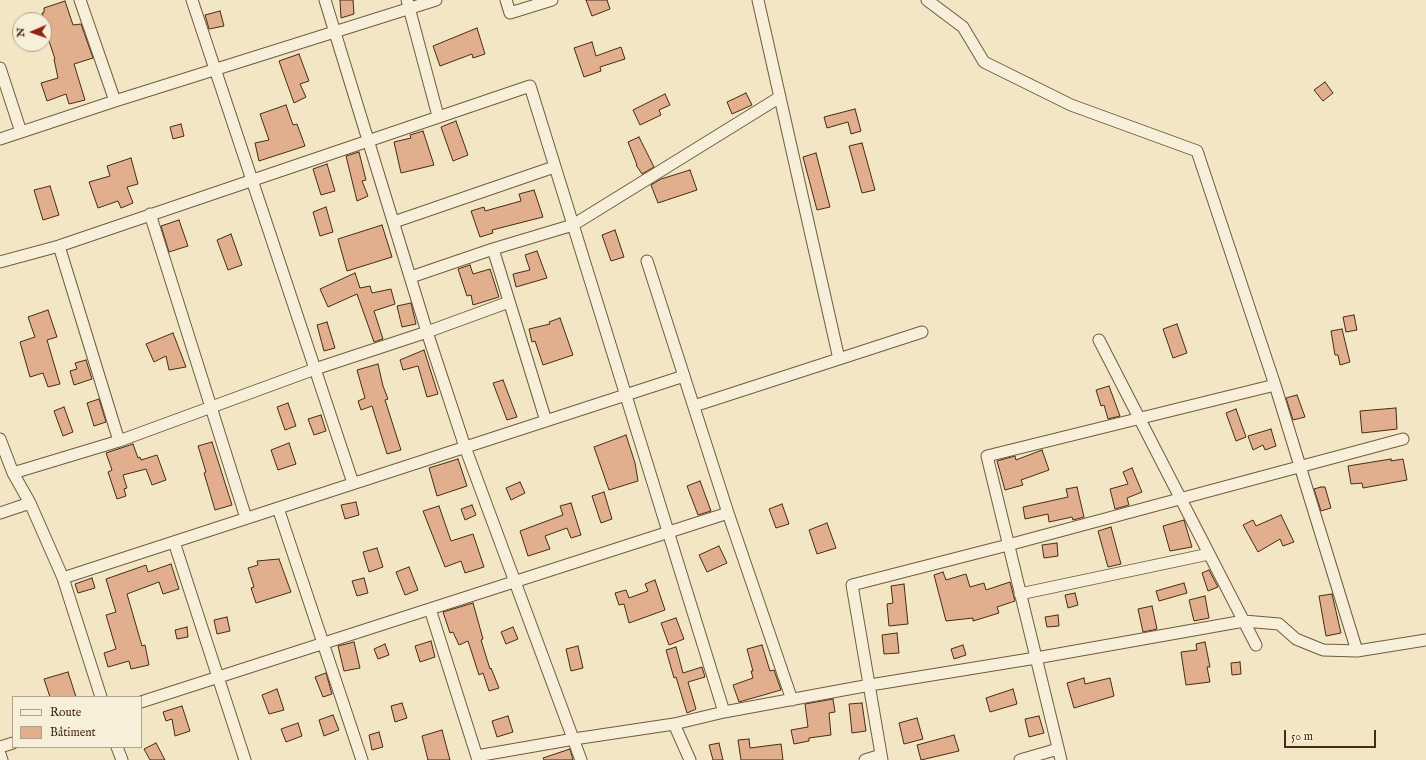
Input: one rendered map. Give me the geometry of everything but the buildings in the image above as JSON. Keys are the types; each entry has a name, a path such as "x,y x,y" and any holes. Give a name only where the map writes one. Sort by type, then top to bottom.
{"street":[{"path":"80,0 115,101"},
{"path":"192,0 353,483"},
{"path":"325,0 427,332 465,447 581,760"},
{"path":"0,139 334,32 408,4 436,0"},
{"path":"506,0 510,13 552,0"},
{"path":"758,0 839,359"},
{"path":"927,0 963,27 984,62 1071,105 1197,151 1300,466 1357,651"},
{"path":"408,4 438,116"},
{"path":"0,68 21,132"},
{"path":"0,262 59,246 530,86 724,712"},
{"path":"411,277 493,249 573,225 780,97"},
{"path":"394,222 554,167"},
{"path":"150,214 246,518"},
{"path":"59,246 119,441"},
{"path":"493,249 546,421"},
{"path":"647,261 728,513 792,700"},
{"path":"13,473 119,441 315,369 427,332 509,302"},
{"path":"694,406 922,332"},
{"path":"1099,340 1256,645"},
{"path":"63,578 684,376"},
{"path":"1020,760 1060,755 987,456 1274,385"},
{"path":"0,439 13,473 30,503 63,578 101,696"},
{"path":"865,760 882,757 852,585 1008,545 1403,439"},
{"path":"0,513 30,503"},
{"path":"278,508 322,644 362,760"},
{"path":"142,702 728,513"},
{"path":"174,542 245,760"},
{"path":"1020,594 1209,554"},
{"path":"430,609 478,758 574,739 674,724 724,712 870,685 1036,658 1244,621 1279,624 1296,639 1323,650 1357,651 1426,640"},
{"path":"674,724 690,760"},
{"path":"0,747 12,743"},
{"path":"117,748 122,760"},
{"path":"0,754 2,760"}]}
